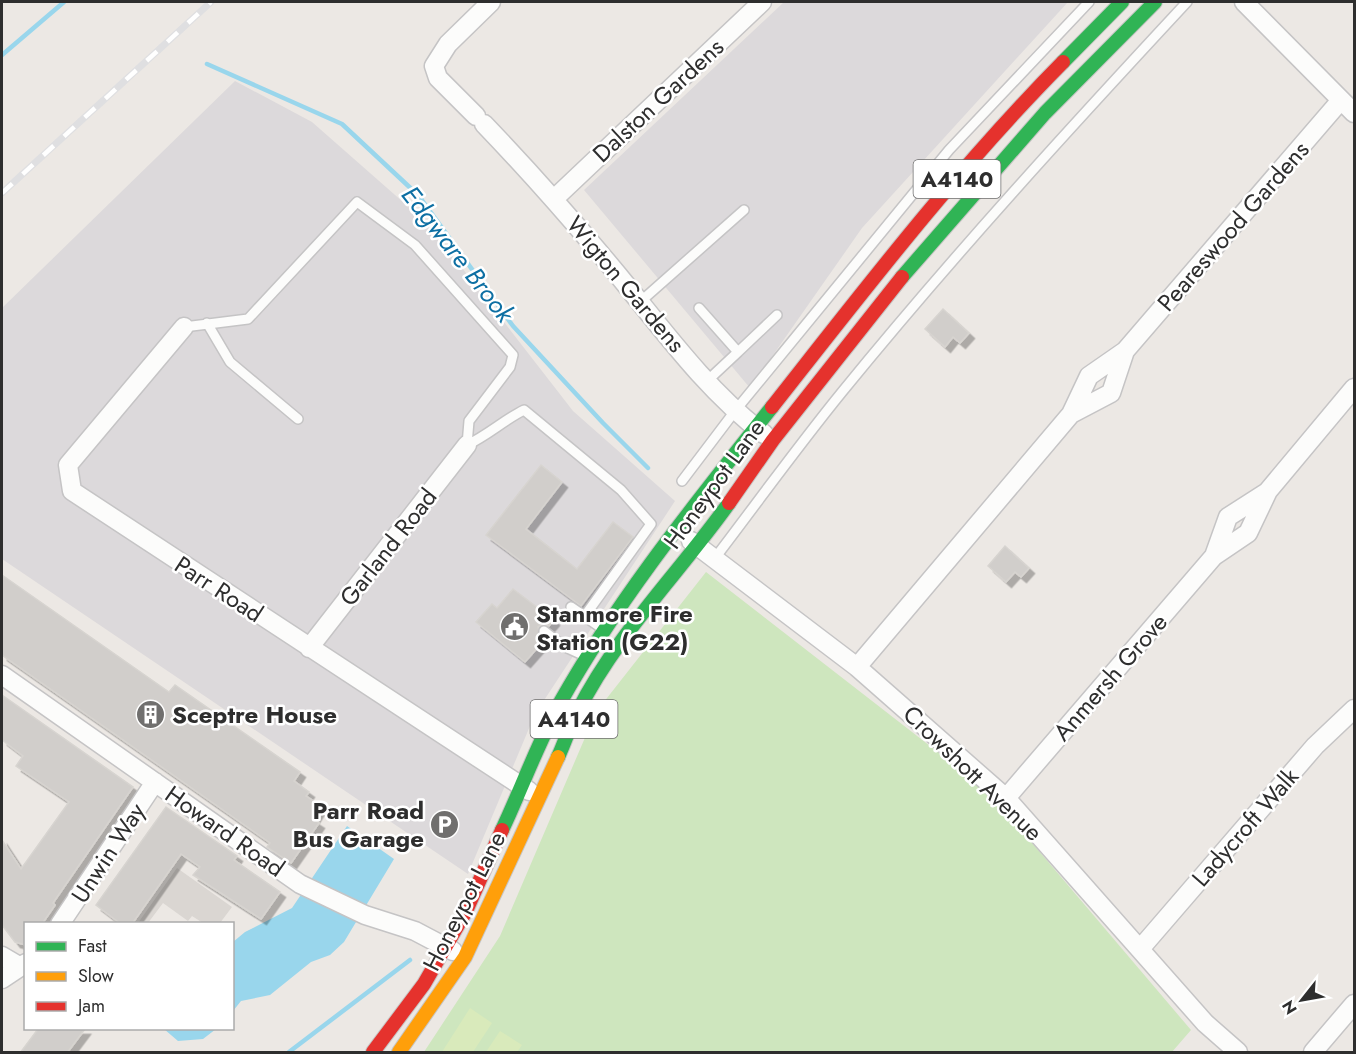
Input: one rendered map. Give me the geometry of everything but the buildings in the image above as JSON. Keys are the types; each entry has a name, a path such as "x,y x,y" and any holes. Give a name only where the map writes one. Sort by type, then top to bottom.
{"main road":[{"name":"Honeypot Lane","path":"373,1053 424,984 446,947 560,703 587,657 675,530 887,261 1031,94 1122,2"},
{"name":"Honeypot Lane","path":"399,1053 465,957 541,797 578,710 622,641 698,547 773,440 905,273 1029,131 1155,2"}],"street":[{"name":"Wigton Gardens","path":"491,2 448,44 434,66 438,78 555,198 706,381 735,411 773,440"},
{"name":"Dalston Gardens","path":"555,198 762,2"},
{"path":"1244,2 1354,113"},
{"name":"Peareswood Gardens","path":"857,667 1071,414 1089,376 1125,351 1341,100"},
{"name":"Parr Road","path":"184,327 68,465 72,491 522,788 541,797"},
{"name":"Peareswood Gardens","path":"1071,414 1111,393 1125,351"},
{"name":"Anmersh Grove","path":"1006,798 1214,556 1248,533 1268,491 1354,388"},
{"name":"Garland Road","path":"309,648 468,445"},
{"name":"Crowshott Avenue","path":"675,530 857,667 1006,798 1205,1023 1238,1053"},
{"name":"Howard Road","path":"2,675 300,884 365,915 415,931 465,957"},
{"name":"Ladycroft Walk","path":"1140,949 1315,746 1354,709"},
{"name":"Unwin Way","path":"61,922 155,782"},
{"path":"2,956 22,965"},
{"path":"2,979 22,965"},
{"path":"1313,1053 1354,1004"}],"lane":[{"path":"682,481 735,411 949,150 1089,2"},
{"path":"715,558 841,393 929,288 1039,162 1187,2"},
{"path":"1014,79 1031,94"},
{"path":"184,327 248,319 357,202 415,245 513,355 510,367 468,421 468,445 487,435 506,419 524,410 621,490 651,524 584,616"},
{"path":"640,302 744,210"},
{"path":"699,308 738,352"},
{"path":"706,381 777,315"},
{"path":"207,323 230,362 298,419"},
{"path":"571,607 622,641"},
{"path":"544,631 562,646 587,657"}],"shaded area":[{"path":"784,2 1068,2 862,228 750,388 584,190"},
{"path":"235,81 312,122 428,224 573,411 675,501 535,714 468,874 2,559 2,308"},
{"path":"177,868 232,907 221,922 201,922 192,916 188,921 163,903 149,922 139,922"}],"green space":[{"path":"706,572 988,791 1191,1030 1172,1052 424,1052 500,936 596,712"},
{"path":"470,1008 492,1023 473,1052 442,1052"},
{"path":"500,1031 522,1045 517,1052 486,1052"}],"water":[{"path":"347,826 394,859 344,942 330,955 311,962 270,995 241,1001 234,1010 234,941 245,932 292,908"},
{"path":"165,1030 215,1030 203,1039 178,1041"}],"waterway":[{"name":"Edgware Brook","path":"2,55 64,2"},
{"name":"Edgware Brook","path":"207,64 342,124 419,196 513,326 648,468"},
{"path":"289,1052 410,960"}],"railway":[{"path":"2,193 211,2"}],"traffic: fast":[{"path":"1063,62 1122,2"},
{"path":"902,277 1045,113 1155,2"},
{"path":"502,830 561,701 608,624 660,550 772,407"},
{"path":"558,757 575,716 611,656 729,503"}],"traffic: slow":[{"path":"399,1052 465,957 558,757"}],"traffic: jam":[{"path":"772,407 949,187 1063,62"},
{"path":"729,503 773,440 902,277"},
{"path":"373,1052 424,984 466,911 502,830"}],"place":[{"name":"Stanmore Fire Station (G22)","path":"515,627"},
{"name":"Sceptre House","path":"151,714"},
{"name":"Parr Road Bus Garage","path":"445,824"}]}
